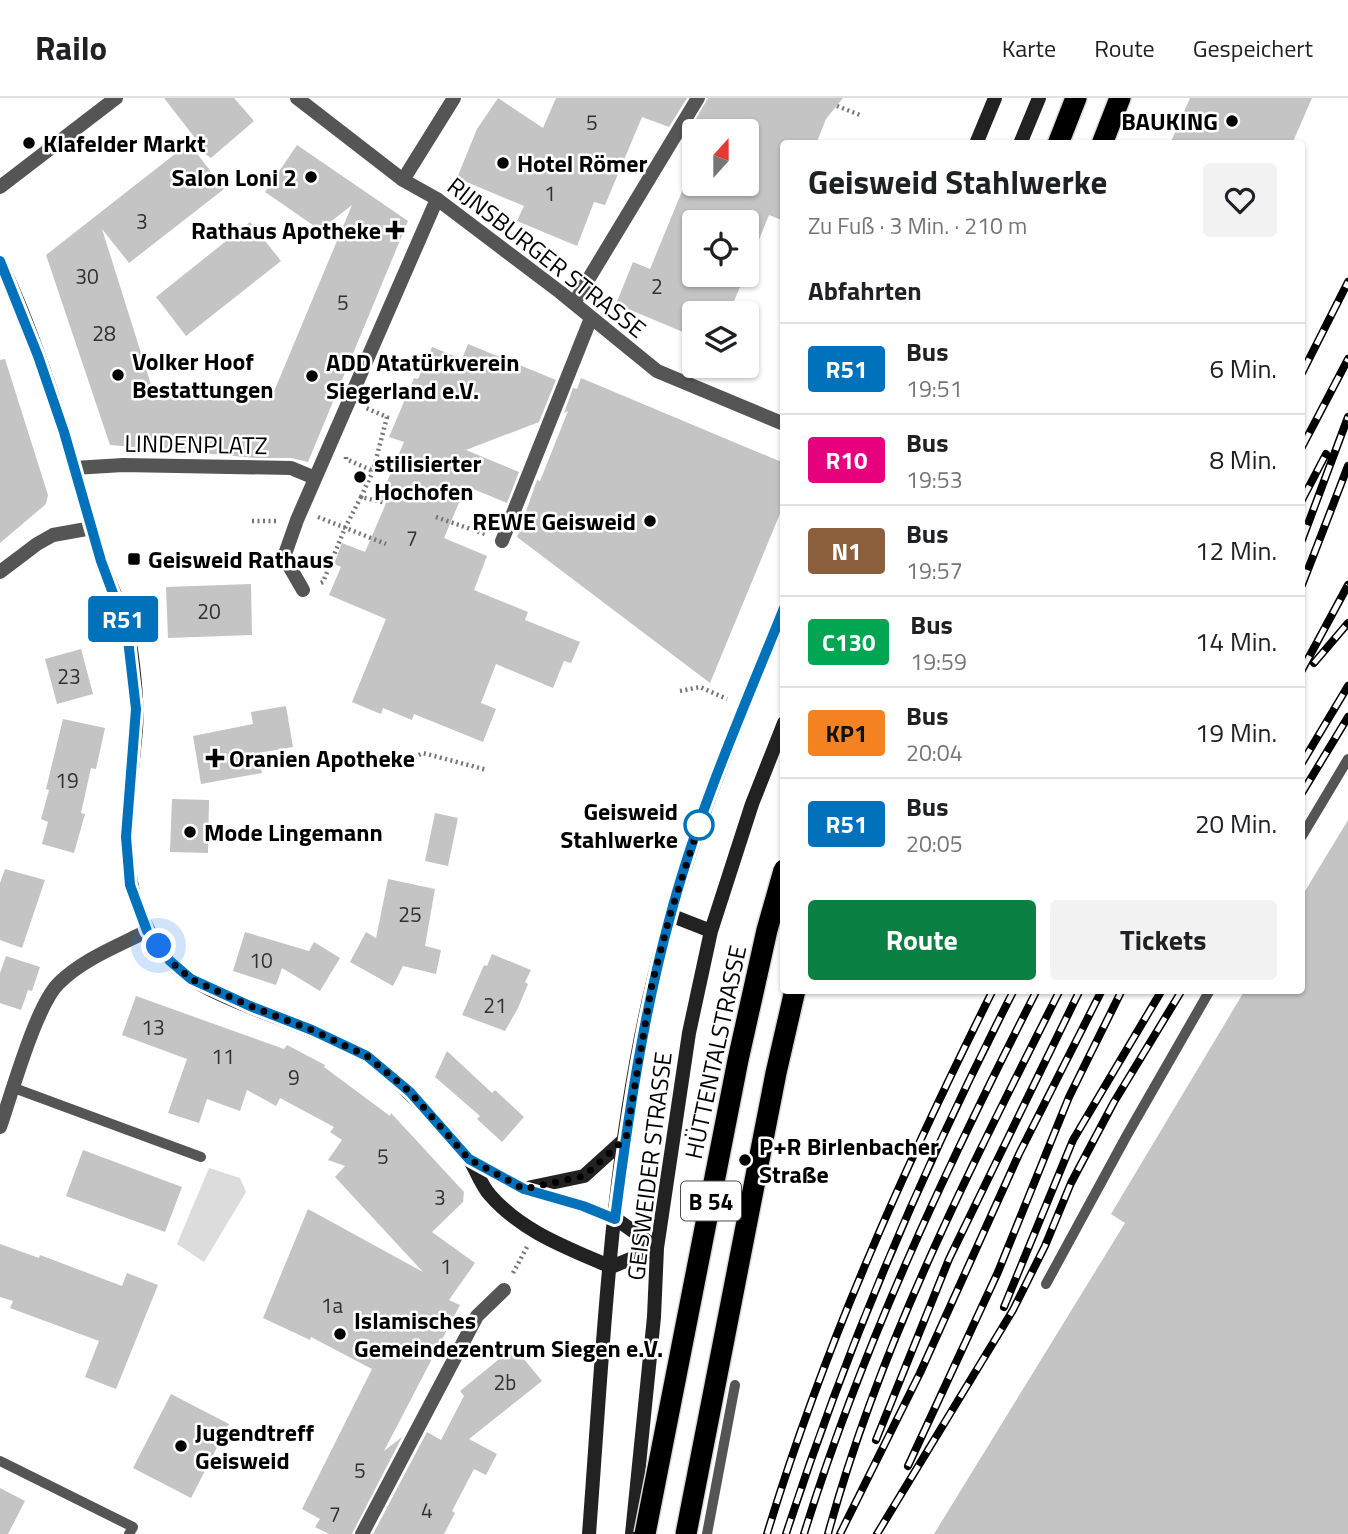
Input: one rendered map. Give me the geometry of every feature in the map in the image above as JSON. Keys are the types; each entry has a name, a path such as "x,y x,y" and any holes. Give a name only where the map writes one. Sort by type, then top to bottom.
{"highway":[{"path":"1060,140 1076,98"},
{"path":"1104,140 1121,98"},
{"name":"HÜTTENTALSTRASSE","path":"645,1534 738,1060 780,884"},
{"name":"B 54","path":"686,1534 776,1073 794,994"}],"main road":[{"path":"978,140 996,98"},
{"path":"1022,140 1039,98"},
{"path":"0,261 38,356 127,631 136,709 126,837 130,885 147,931 170,961 191,979 367,1056 410,1092 469,1159 489,1194 535,1233 611,1267 657,1248"},
{"name":"GEISWEIDER STRASSE","path":"590,1534 615,1219 652,984 670,915 712,789 780,618"},
{"name":"GEISWEIDER STRASSE","path":"632,1534 654,1317 657,1248 690,1033 711,931 752,804 780,733"},
{"path":"670,915 711,931"},
{"path":"524,1189 584,1176 626,1138"},
{"path":"469,1159 524,1189 583,1206 615,1219 657,1248"}],"street":[{"path":"0,187 116,98"},
{"name":"RIJNSBURGER STRASSE","path":"297,98 403,180 437,199 574,303 657,371 780,422"},
{"path":"403,180 454,98"},
{"path":"574,303 698,98"},
{"path":"303,590 285,557 297,520 437,199"},
{"path":"502,541 591,317"},
{"name":"LINDENPLATZ","path":"74,468 123,465 291,468 315,478"},
{"path":"0,572 53,535 92,528"},
{"path":"0,1127 44,1006 57,984 77,968 147,931"},
{"path":"362,1534 477,1316 504,1290"}],"lane":[{"path":"1305,831 1348,759"},
{"path":"1046,1284 1208,994"},
{"path":"14,1088 201,1157"},
{"path":"707,1534 735,1385"},
{"path":"0,1461 133,1527 130,1534"}],"path":[{"path":"837,106 860,115"},
{"path":"323,582 345,528 373,471 387,416"},
{"path":"346,459 373,471"},
{"path":"361,497 386,503"},
{"path":"436,517 467,528"},
{"path":"324,520 386,544"},
{"path":"680,691 700,687 715,694"},
{"path":"410,760 422,753 487,770"},
{"path":"504,1290 535,1233"}],"shaded area":[{"path":"209,1168 240,1178 246,1192 204,1262 177,1244"}],"building":[{"path":"164,98 234,98 254,121 211,158 189,143 195,138"},
{"path":"498,98 543,128 556,98 687,98 669,127 642,117 605,205 594,202 577,246 517,221 524,206 457,178 477,129"},
{"path":"708,98 843,98 826,119 818,140 780,140 780,219 769,215 759,240 759,210 682,210 682,287 740,287 734,301 682,301 682,332 616,304 633,262 650,269 682,191 682,196 760,196 760,119 696,119"},
{"name":"BAUKING","path":"1190,98 1312,98 1294,140 1172,140"},
{"path":"189,143 224,189 129,263 102,229 153,391 270,401 352,205 320,230 265,192 297,145 408,221 308,462 291,458 257,458 110,445 46,255"},
{"path":"250,222 281,261 186,336 156,297"},
{"path":"468,344 556,380 539,422 466,450 519,472 507,503 466,486 444,538 487,556 474,590 528,612 525,620 580,642 571,663 564,661 553,688 496,664 481,703 496,709 483,742 414,714 412,720 383,708 381,714 352,702 386,619 329,595 341,567 334,564 342,543 365,552 387,501 380,498 404,442 389,437 414,378 418,379 432,347 462,359"},
{"path":"5,359 48,495 46,504 0,543 0,360"},
{"name":"REWE Geisweid","path":"581,378 780,461 780,514 710,683 517,537 537,480 540,481 568,411 564,413 573,388 577,389"},
{"path":"251,584 252,635 168,638 166,587"},
{"path":"81,649 93,694 57,704 45,659"},
{"path":"286,706 293,747 258,753 262,773 201,784 193,736 253,724 251,712"},
{"path":"63,719 105,728 96,769 91,768 81,813 85,814 74,853 42,844 48,822 41,819 49,790 46,789"},
{"name":"Mode Lingemann","path":"172,799 209,800 208,853 170,852"},
{"path":"435,813 458,818 448,866 425,861"},
{"path":"1348,820 1348,1534 934,1534 1125,1223 1111,1214 1243,994 1305,994 1305,891"},
{"path":"5,869 45,880 22,948 0,940 0,883"},
{"path":"388,879 435,889 425,946 441,950 436,974 403,966 393,986 350,962 366,932 376,938"},
{"path":"245,932 309,951 314,942 340,958 320,991 282,968 276,985 233,971"},
{"path":"492,954 531,970 518,1008 505,1031 462,1015 484,965 487,966"},
{"path":"6,956 40,967 32,991 28,990 21,1010 0,1003 0,973"},
{"path":"136,996 284,1049 287,1045 325,1065 324,1067 390,1116 391,1113 464,1192 463,1202 432,1232 475,1263 449,1300 460,1305 384,1451 402,1437 352,1534 329,1534 315,1527 320,1519 302,1509 372,1369 311,1337 310,1340 263,1318 308,1209 423,1272 335,1177 345,1166 328,1160 342,1140 330,1132 334,1127 280,1098 276,1106 247,1090 240,1111 207,1099 199,1123 168,1113 187,1059 122,1035"},
{"path":"447,1051 492,1093 495,1090 524,1117 502,1142 477,1119 480,1116 435,1077"},
{"path":"83,1150 182,1187 165,1232 66,1196"},
{"path":"0,1244 39,1258 40,1255 122,1286 127,1273 158,1285 116,1389 85,1377 99,1341 10,1308 13,1301 0,1297"},
{"path":"514,1347 542,1381 469,1439 497,1454 486,1475 474,1469 452,1511 455,1513 444,1534 373,1534 427,1432 441,1440 464,1396 460,1391"},
{"name":"Jugendtreff Geisweid","path":"171,1394 229,1424 191,1498 133,1468"},
{"path":"0,1488 25,1501 8,1534 0,1534"}],"railway":[{"path":"1305,367 1348,282"},
{"path":"1305,441 1348,359"},
{"path":"1305,532 1348,417"},
{"path":"1305,494 1326,454"},
{"path":"1305,577 1348,466"},
{"path":"1305,664 1348,585"},
{"path":"1314,663 1348,623"},
{"path":"1305,758 1348,686"},
{"path":"1305,788 1348,717"},
{"path":"767,1534 814,1394 868,1258 991,994"},
{"path":"786,1534 835,1394 889,1258 949,1123 1012,994"},
{"path":"804,1534 852,1394 908,1258 1035,994"},
{"path":"828,1534 849,1463 901,1325 961,1190 1058,994"},
{"path":"876,1440 949,1259 1078,994"},
{"path":"840,1534 920,1373 1019,1154 1100,994"},
{"path":"908,1466 998,1272 1069,1097 1120,994"},
{"path":"1004,1307 1073,1140 1160,994"},
{"path":"877,1534 1013,1310 1045,1246 1071,1183 1114,1102 1180,994"}],"bus line":[{"name":"R51","path":"0,261 38,356 64,432 101,561 127,631 136,728 127,797 126,837 130,885 147,931 170,961 191,979 367,1056 410,1092 469,1159 524,1189 583,1206 615,1219 635,1074 652,984 670,915 712,789 780,618"}],"place":[{"name":"BAUKING","path":"1232,121"},
{"name":"Klafelder Markt","path":"29,143"},
{"name":"Hotel Römer","path":"503,163"},
{"name":"Salon Loni 2","path":"311,177"},
{"name":"Rathaus Apotheke","path":"395,230"},
{"name":"Volker Hoof Bestattungen","path":"118,375"},
{"name":"ADD Atatürkverein Siegerland e.V.","path":"312,376"},
{"name":"stilisierter Hochofen","path":"360,477"},
{"name":"REWE Geisweid","path":"650,521"},
{"name":"Geisweid Rathaus","path":"134,559"},
{"name":"Oranien Apotheke","path":"215,758"},
{"name":"Geisweid Stahlwerke","path":"699,825"},
{"name":"Mode Lingemann","path":"190,832"},
{"name":"P+R Birlenbacher Straße","path":"745,1160"},
{"name":"Islamisches Gemeindezentrum Siegen e.V.","path":"340,1334"},
{"name":"Jugendtreff Geisweid","path":"181,1446"}],"route":[{"path":"159,946 170,961 191,979 367,1056 410,1092 469,1159 524,1189 584,1176 626,1138 652,984 670,915 699,825"}]}
